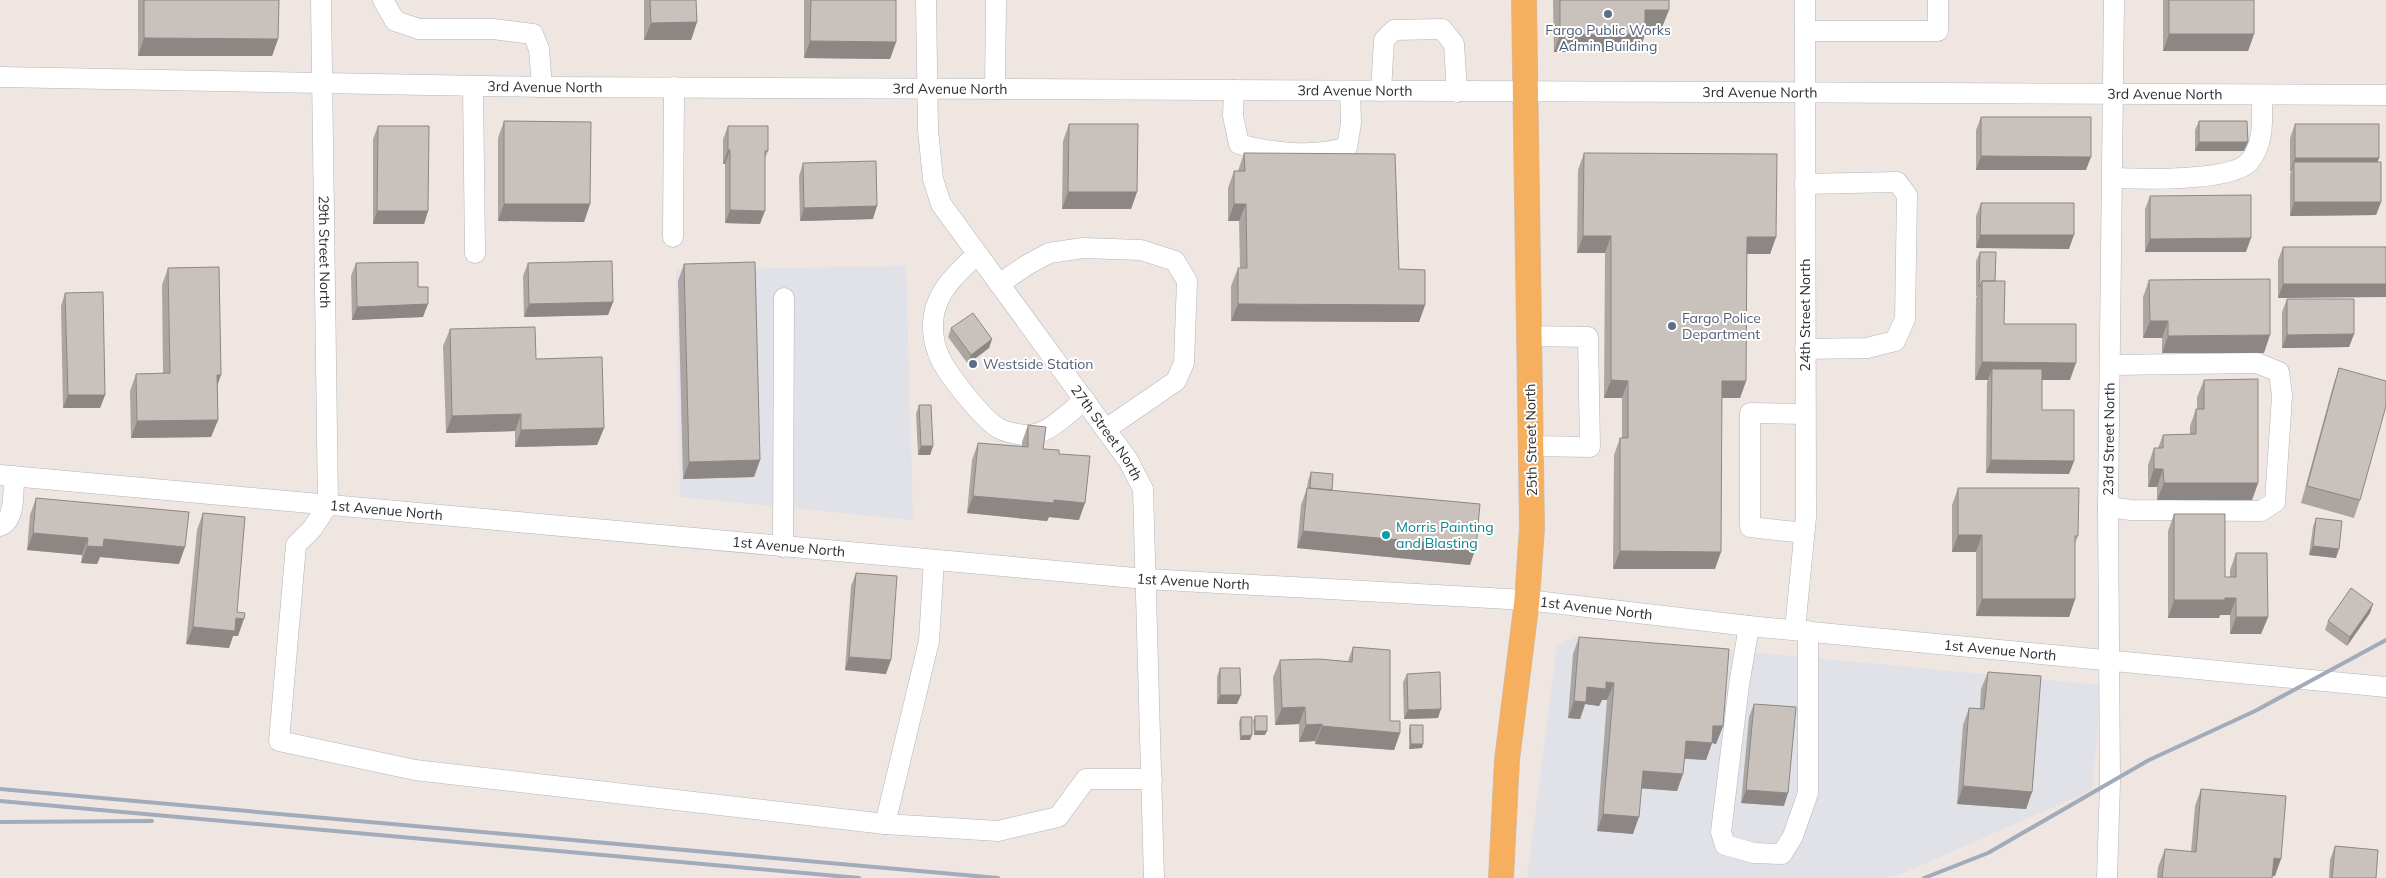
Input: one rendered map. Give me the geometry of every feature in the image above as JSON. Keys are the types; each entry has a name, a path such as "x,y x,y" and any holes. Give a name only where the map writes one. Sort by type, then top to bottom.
{"main road":[{"name":"25th Street North","path":"1501,878 1507,760 1527,600 1532,528 1524,0"}],"street":[{"name":"29th Street North","path":"320,0 323,83 328,505"},
{"path":"383,0 395,21 419,29 493,30 533,34 539,49 542,87"},
{"name":"27th Street North","path":"926,0 932,179 941,204 1128,460 1143,489 1154,878"},
{"path":"996,0 996,89"},
{"name":"24th Street North","path":"1750,626 1738,684 1721,832 1725,846 1754,853 1782,854 1793,836 1808,793 1802,630 1805,414 1805,0"},
{"path":"1805,31 1938,31 1938,0"},
{"name":"23rd Street North","path":"2107,878 2110,783 2108,507 2114,0"},
{"path":"1381,91 1384,40 1394,30 1442,30 1454,44 1457,92"},
{"name":"3rd Avenue North","path":"0,77 542,87 2386,96"},
{"path":"474,86 475,253"},
{"path":"673,237 674,87"},
{"path":"1234,90 1233,116 1239,144 1262,151 1331,153 1347,147 1352,123 1350,91"},
{"path":"2113,178 2148,180 2226,174 2249,162 2261,137 2262,95"},
{"path":"1805,184 1897,182 1907,195 1905,319 1895,341 1866,348 1805,349"},
{"path":"1000,284 1027,265 1049,253 1083,248 1142,250 1175,261 1187,281 1184,363 1176,381 1106,429"},
{"path":"977,254 946,287 936,305 933,325 938,353 960,387 979,410 1000,429 1027,435 1050,428 1085,400"},
{"path":"783,547 784,298"},
{"path":"1529,336 1588,337 1590,447 1531,446"},
{"path":"2108,507 2131,510 2261,511 2275,502 2282,396 2279,372 2257,363 2110,365"},
{"path":"1804,533 1750,527 1750,413 1805,414"},
{"path":"0,526 10,516 7,476"},
{"name":"1st Avenue North","path":"7,476 1146,579 1527,600 1750,626 2386,687"},
{"path":"328,505 312,529 296,545 279,741 415,770 885,824 998,831 1058,817 1086,779 1152,779"},
{"path":"885,824 929,641 934,560"}],"shaded area":[{"path":"906,266 913,520 680,497 676,270"},
{"path":"1575,636 2102,685 2092,790 1899,875 1885,878 1527,878 1557,646"}],"building":[{"path":"144,0 279,0 278,39 144,38"},
{"path":"650,0 696,0 697,22 651,23"},
{"path":"811,0 896,0 896,42 810,41"},
{"name":"Fargo Public Works Admin Building","path":"1560,0 1669,0 1669,10 1645,10 1645,34 1560,35"},
{"path":"2169,0 2254,0 2254,34 2169,34"},
{"path":"1981,117 2091,117 2091,157 1981,156"},
{"path":"504,121 591,122 590,204 504,204"},
{"path":"2199,121 2247,121 2248,142 2199,142"},
{"path":"1069,124 1138,124 1137,192 1068,192"},
{"path":"2295,124 2379,124 2379,158 2295,158"},
{"path":"378,126 429,126 428,211 377,211"},
{"path":"728,126 768,126 768,151 765,151 765,211 730,210"},
{"path":"1244,153 1395,154 1399,269 1425,270 1425,305 1238,304 1238,268 1247,268 1246,204 1234,204 1234,171 1245,171"},
{"name":"Fargo Police Department","path":"1584,153 1777,154 1776,237 1747,237 1746,381 1722,381 1721,552 1620,551 1620,438 1628,438 1628,381 1611,380 1611,236 1583,236"},
{"path":"876,161 877,206 804,208 803,163"},
{"path":"2294,162 2381,162 2381,202 2294,202"},
{"path":"2251,195 2251,238 2150,239 2150,196"},
{"path":"1981,203 2074,203 2074,235 1980,235"},
{"path":"2283,247 2386,247 2386,284 2283,284"},
{"path":"1980,252 1996,252 1995,281 1982,281 1979,287"},
{"path":"612,261 613,302 529,304 528,263"},
{"path":"418,262 418,287 428,287 428,304 357,307 356,263"},
{"path":"755,262 760,460 689,462 684,264"},
{"path":"219,267 221,375 217,375 218,420 137,421 136,374 170,373 168,268"},
{"path":"2270,279 2270,335 2168,336 2168,321 2150,321 2149,280"},
{"path":"1982,281 2005,281 2004,324 2076,324 2076,363 1982,362"},
{"path":"103,292 105,395 68,395 65,293"},
{"path":"2287,299 2354,299 2354,334 2287,335"},
{"path":"973,313 992,339 971,355 951,328"},
{"path":"535,327 536,359 602,357 604,428 521,430 521,414 452,416 450,329"},
{"path":"2339,368 2386,381 2386,406 2360,500 2307,486"},
{"path":"1992,369 2042,369 2042,410 2074,410 2074,461 1991,460"},
{"path":"2258,379 2258,483 2164,483 2163,469 2154,469 2154,448 2163,448 2163,435 2196,434 2196,409 2204,409 2204,380"},
{"path":"919,405 931,405 933,446 921,446"},
{"path":"1028,425 1046,427 1043,449 1059,450 1059,454 1090,456 1085,503 1054,500 1054,503 973,496 978,443 1028,447"},
{"path":"1311,472 1333,474 1332,490 1310,488"},
{"path":"1307,488 1480,504 1476,547 1303,531"},
{"path":"1958,488 2079,488 2078,536 2075,536 2075,599 1982,599 1982,535 1958,535"},
{"path":"36,498 189,512 185,547 104,539 103,547 87,546 88,538 33,533"},
{"path":"203,513 245,517 237,612 245,613 244,619 236,618 235,631 193,627"},
{"path":"2174,514 2225,514 2225,577 2236,577 2236,553 2267,553 2268,617 2236,617 2236,598 2225,598 2225,600 2174,600"},
{"path":"2316,518 2342,521 2339,549 2313,546"},
{"path":"856,573 897,576 891,660 849,657"},
{"path":"2351,588 2373,604 2350,637 2328,621"},
{"path":"1579,637 1729,649 1723,726 1713,726 1712,743 1686,741 1683,774 1643,771 1639,817 1603,814 1614,683 1606,682 1606,689 1587,687 1586,702 1574,701"},
{"path":"1353,647 1390,650 1390,721 1400,721 1400,733 1322,726 1322,724 1306,725 1305,707 1282,708 1280,660 1319,659 1352,662"},
{"path":"1220,668 1240,668 1241,695 1220,695"},
{"path":"1440,672 1441,709 1408,710 1407,674"},
{"path":"1988,672 2041,676 2032,792 1963,786 1969,708 1984,709"},
{"path":"1754,704 1796,707 1788,793 1746,790"},
{"path":"1255,716 1267,716 1267,731 1255,731"},
{"path":"1241,717 1252,717 1252,735 1241,736"},
{"path":"1410,725 1423,725 1423,744 1411,744"},
{"path":"2201,789 2286,796 2281,859 2274,858 2272,878 2162,878 2165,849 2196,852"},
{"path":"2335,846 2378,850 2376,878 2332,878"}],"railway":[{"path":"1924,878 1988,853 2149,760 2255,711 2386,640"},
{"path":"0,789 998,878"},
{"path":"0,801 859,878"},
{"path":"0,822 152,821"}],"place":[{"name":"Fargo Public Works Admin Building","path":"1608,14"},
{"name":"Fargo Police Department","path":"1672,326"},
{"name":"Westside Station","path":"973,364"},
{"name":"Morris Painting and Blasting","path":"1386,535"}]}
